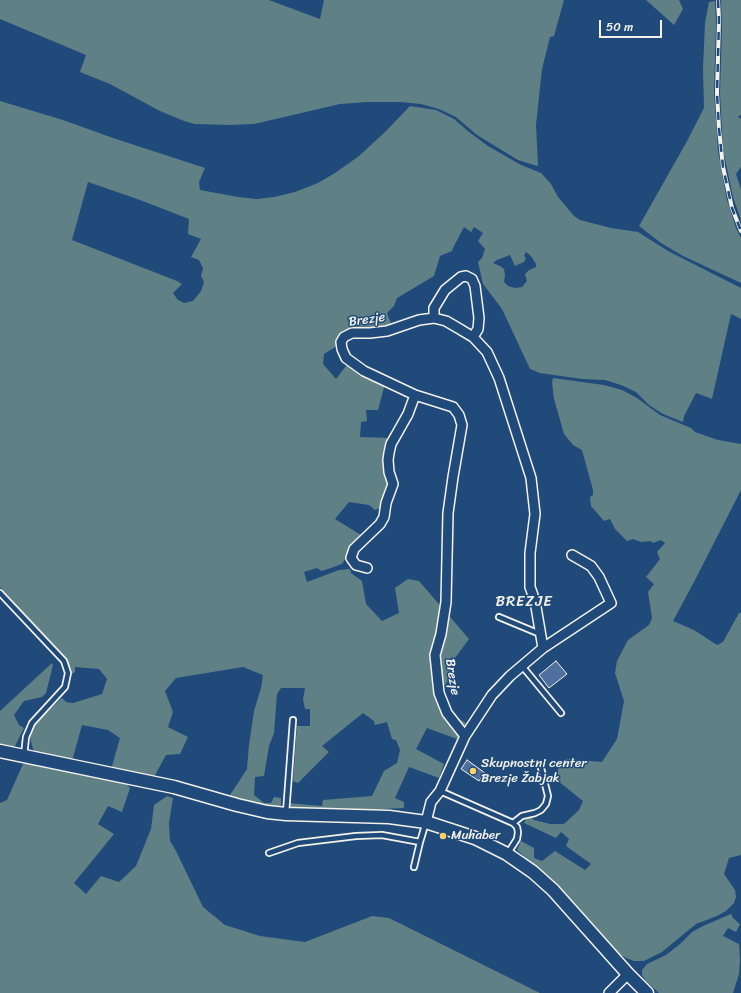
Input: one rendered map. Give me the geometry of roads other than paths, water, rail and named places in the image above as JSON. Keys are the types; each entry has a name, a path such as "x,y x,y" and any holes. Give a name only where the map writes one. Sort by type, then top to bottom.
{"street":[{"path":"472,337 478,329 479,318 475,286 472,279 466,276 461,277 445,290 434,308 434,318 446,321 472,337 487,352 499,378 531,478 535,514 530,553 530,587 535,601 542,648"},
{"name":"Brezje","path":"434,318 419,320 387,331 352,333 344,336 341,342 346,358 364,371 415,395 453,407 459,415 462,425 452,477 448,513 446,602 436,655 439,693 447,713 465,736"},
{"path":"367,568 356,564 351,558 354,549 380,524 384,517 386,503 393,484 389,472 388,460 391,444 408,414 415,395"},
{"path":"426,822 431,802 440,791 465,736 492,695 510,676 542,648 611,603 599,577 591,566 572,554"},
{"path":"0,751 174,787 237,806 267,812 286,814 389,817 426,822 475,838 508,854 533,872 553,890 628,974 647,993"},
{"path":"610,993 628,974"}],"lane":[{"path":"0,593 64,661 68,673 65,687 32,723 26,737 24,756"},
{"path":"499,617 540,634"},
{"path":"522,666 561,714"},
{"path":"286,814 293,720"},
{"path":"513,823 522,816 541,810 546,804 548,796 541,768"},
{"path":"440,791 513,823 517,827 518,832 508,854"},
{"path":"414,867 426,822"},
{"path":"269,853 298,843 356,836 382,835 420,842"}],"railway":[{"path":"718,0 719,20 717,93 719,129 723,167 732,208 741,231"}],"place":[{"name":"Skupnostni center Brezje Žabjak","path":"473,771"},
{"name":"Muhaber","path":"443,836"}],"district":[{"name":"BREZJE","path":"524,602"}]}
